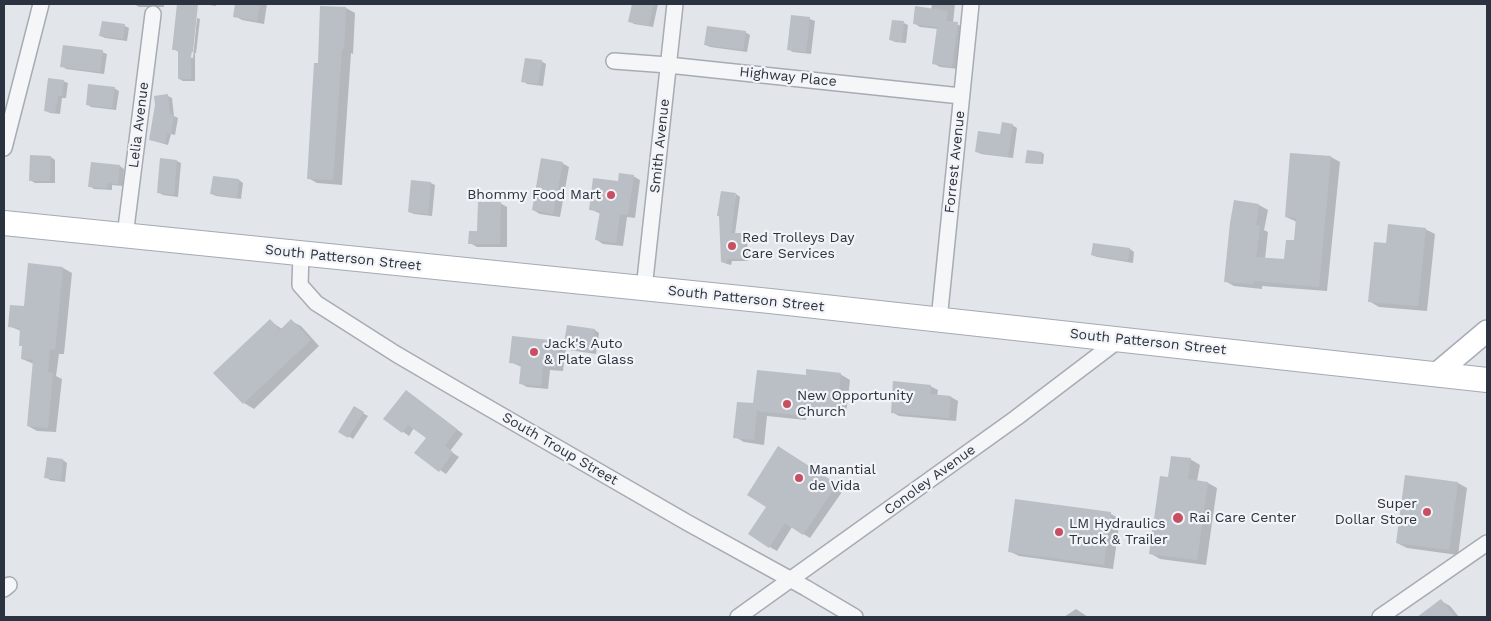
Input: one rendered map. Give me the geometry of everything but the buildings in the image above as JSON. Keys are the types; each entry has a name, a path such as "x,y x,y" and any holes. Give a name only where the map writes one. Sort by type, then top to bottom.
{"main road":[{"name":"South Patterson Street","path":"4,223 1120,339 1436,374 1485,383"},
{"path":"1436,374 1487,331"}],"street":[{"path":"4,148 41,4"},
{"name":"Smith Avenue","path":"644,289 675,4"},
{"name":"Forrest Avenue","path":"939,320 971,4"},
{"name":"Lelia Avenue","path":"125,236 153,14"},
{"name":"Highway Place","path":"614,61 961,96"},
{"name":"South Troup Street","path":"301,253 300,285 316,303 437,377 688,523 855,617"},
{"name":"Conoley Avenue","path":"738,617 1016,418 1120,339"},
{"path":"1380,617 1487,543"}],"place":[{"name":"Bhommy Food Mart","path":"611,195"},
{"name":"Red Trolleys Day Care Services","path":"732,246"},
{"name":"Jack's Auto & Plate Glass","path":"534,352"},
{"name":"New Opportunity Church","path":"787,404"},
{"name":"Manantial de Vida","path":"799,478"},
{"name":"Super Dollar Store","path":"1427,512"},
{"name":"Rai Care Center","path":"1178,518"},
{"name":"LM Hydraulics Truck & Trailer","path":"1059,532"}]}
